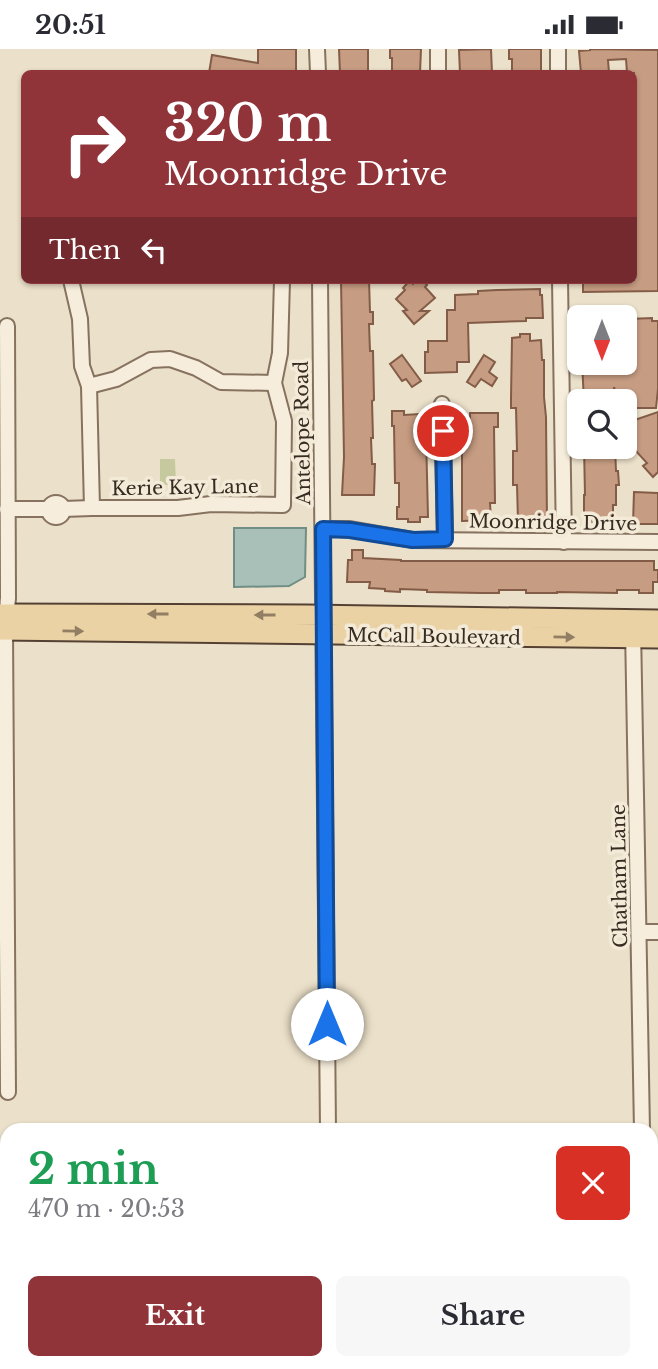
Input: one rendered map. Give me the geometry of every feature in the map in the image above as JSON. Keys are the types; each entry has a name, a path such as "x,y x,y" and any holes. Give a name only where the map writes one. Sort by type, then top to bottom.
{"main road":[{"name":"McCall Boulevard","path":"633,629 658,620"},
{"name":"McCall Boulevard","path":"3,622 633,629 658,638"}],"street":[{"path":"317,49 317,70"},
{"path":"438,49 438,70"},
{"path":"558,49 558,70"},
{"name":"Kerie Kay Lane","path":"72,284 80,319 82,366 89,386 92,508 178,508 211,504 282,505 284,421 274,383 280,353 282,284"},
{"name":"Antelope Road","path":"320,284 328,1123"},
{"path":"560,284 564,542"},
{"path":"7,326 7,509 3,622 8,1092"},
{"path":"89,386 116,379 151,360 170,359 196,368 221,382 274,383"},
{"path":"442,404 445,539"},
{"path":"7,509 92,508"},
{"name":"Moonridge Drive","path":"323,529 362,531 413,540 658,543"},
{"name":"Chatham Lane","path":"633,629 642,1123"},
{"path":"639,932 658,932"}],"green space":[{"path":"160,459 175,459 176,485 160,485"}],"water":[{"path":"234,528 306,528 305,577 289,586 234,587"}],"building":[{"path":"258,49 296,49 296,70 210,70 212,55 258,63"},
{"path":"339,49 368,49 368,70 340,70"},
{"path":"390,49 421,49 420,70 392,70"},
{"path":"491,49 492,70 460,70 459,50"},
{"path":"509,49 541,49 541,70 512,70 512,59 509,59"},
{"path":"658,50 658,291 583,292 583,284 637,284 637,70 627,70 626,59 608,60 609,70 581,70 579,51"},
{"path":"341,284 369,284 370,312 373,312 373,324 369,324 370,351 373,351 374,400 371,438 372,464 375,464 374,495 342,495 344,457"},
{"path":"406,284 426,284 425,287 435,298 420,311 429,311 414,324 403,311 407,310 396,299 405,290 403,288"},
{"path":"540,289 543,318 468,323 469,362 457,362 457,372 425,373 428,341 447,341 447,310 455,310 455,295 478,294 478,291"},
{"path":"652,318 652,321 658,321 656,408 637,408 637,389 583,389 583,375 637,375 637,319"},
{"path":"520,334 530,334 530,341 541,340 544,360 547,521 518,521 517,485 513,485 513,451 517,451 516,408 511,408 511,398 512,338 520,337"},
{"path":"402,355 421,381 412,387 406,379 402,381 390,364"},
{"path":"484,355 495,362 489,372 497,378 492,386 481,379 475,387 467,382"},
{"path":"392,411 404,411 404,415 420,414 420,435 426,435 428,517 420,517 420,522 397,519 399,483 395,483"},
{"path":"658,412 658,472 653,477 643,466 647,463 637,452 637,419"},
{"path":"470,413 498,413 498,427 494,427 495,503 490,503 491,520 462,521 462,437 470,436"},
{"path":"584,459 616,459 619,485 616,485 613,522 591,522 591,519 584,519"},
{"path":"634,492 658,493 658,524 633,524"},
{"path":"352,550 363,550 363,558 401,561 654,561 654,570 658,570 658,582 653,582 653,593 639,593 639,590 617,590 617,593 526,593 526,590 499,590 499,593 400,589 400,592 385,591 369,588 370,582 347,582 348,560 352,560"}],"route":[{"path":"327,1024 323,529 373,532 413,540 445,539 443,431"}]}
